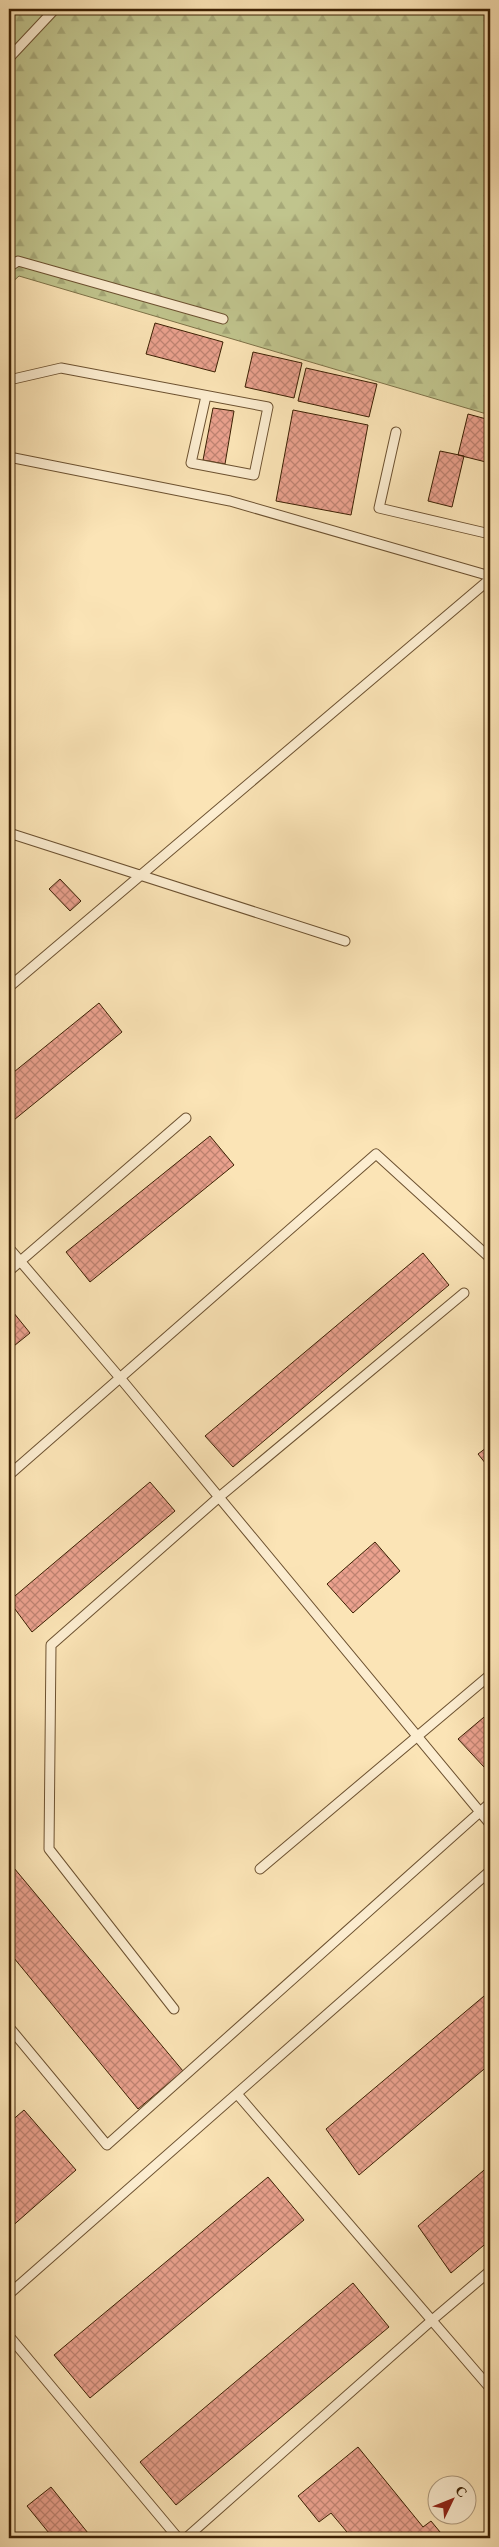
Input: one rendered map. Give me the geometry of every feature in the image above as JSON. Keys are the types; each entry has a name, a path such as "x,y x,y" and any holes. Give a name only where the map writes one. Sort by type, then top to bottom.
{"lane":[{"path":"9,58 55,9"},
{"path":"9,268 18,261 223,319"},
{"path":"9,380 61,368 268,407 254,475 191,463 206,396"},
{"path":"396,432 379,508 490,534"},
{"path":"9,457 230,501 490,578"},
{"path":"9,987 490,578"},
{"path":"9,833 345,941"},
{"path":"9,1271 186,1118"},
{"path":"9,1475 376,1154 490,1258"},
{"path":"9,1248 121,1379 490,1824"},
{"path":"174,2009 49,1850 51,1645 218,1498 464,1293"},
{"path":"260,1869 490,1675"},
{"path":"9,2027 107,2145 490,1803"},
{"path":"9,2294 238,2095 490,1871"},
{"path":"238,2095 490,2388"},
{"path":"186,2538 490,2271"},
{"path":"9,2336 178,2538"}],"green space":[{"path":"9,9 490,9 490,415 19,276 9,285"}],"building":[{"path":"155,323 223,342 215,372 146,354"},
{"path":"253,352 302,363 294,398 245,387"},
{"path":"306,368 377,384 369,417 298,401"},
{"path":"213,408 234,411 225,464 203,460"},
{"path":"293,410 368,425 351,515 276,501"},
{"path":"468,414 490,420 490,463 458,455"},
{"path":"440,451 464,456 452,507 428,501"},
{"path":"60,879 81,901 70,911 49,889"},
{"path":"99,1003 122,1032 9,1124 9,1076"},
{"path":"210,1136 234,1165 90,1282 66,1252"},
{"path":"423,1253 449,1285 233,1467 205,1436"},
{"path":"9,1307 30,1333 9,1350"},
{"path":"490,1445 490,1469 478,1454"},
{"path":"150,1482 175,1511 32,1632 9,1601"},
{"path":"375,1542 400,1571 353,1613 327,1584"},
{"path":"490,1712 490,1762 484,1767 458,1739"},
{"path":"9,1862 183,2071 138,2109 9,1952"},
{"path":"490,1991 490,2064 359,2175 326,2129"},
{"path":"24,2110 76,2170 9,2229 9,2123"},
{"path":"490,2165 490,2240 451,2273 418,2226"},
{"path":"268,2177 304,2220 90,2398 54,2355"},
{"path":"353,2283 389,2327 176,2505 140,2462"},
{"path":"358,2447 423,2527 427,2524 433,2524 445,2538 352,2538 331,2513 319,2522 298,2496"},
{"path":"51,2487 92,2538 53,2538 27,2506"}]}
